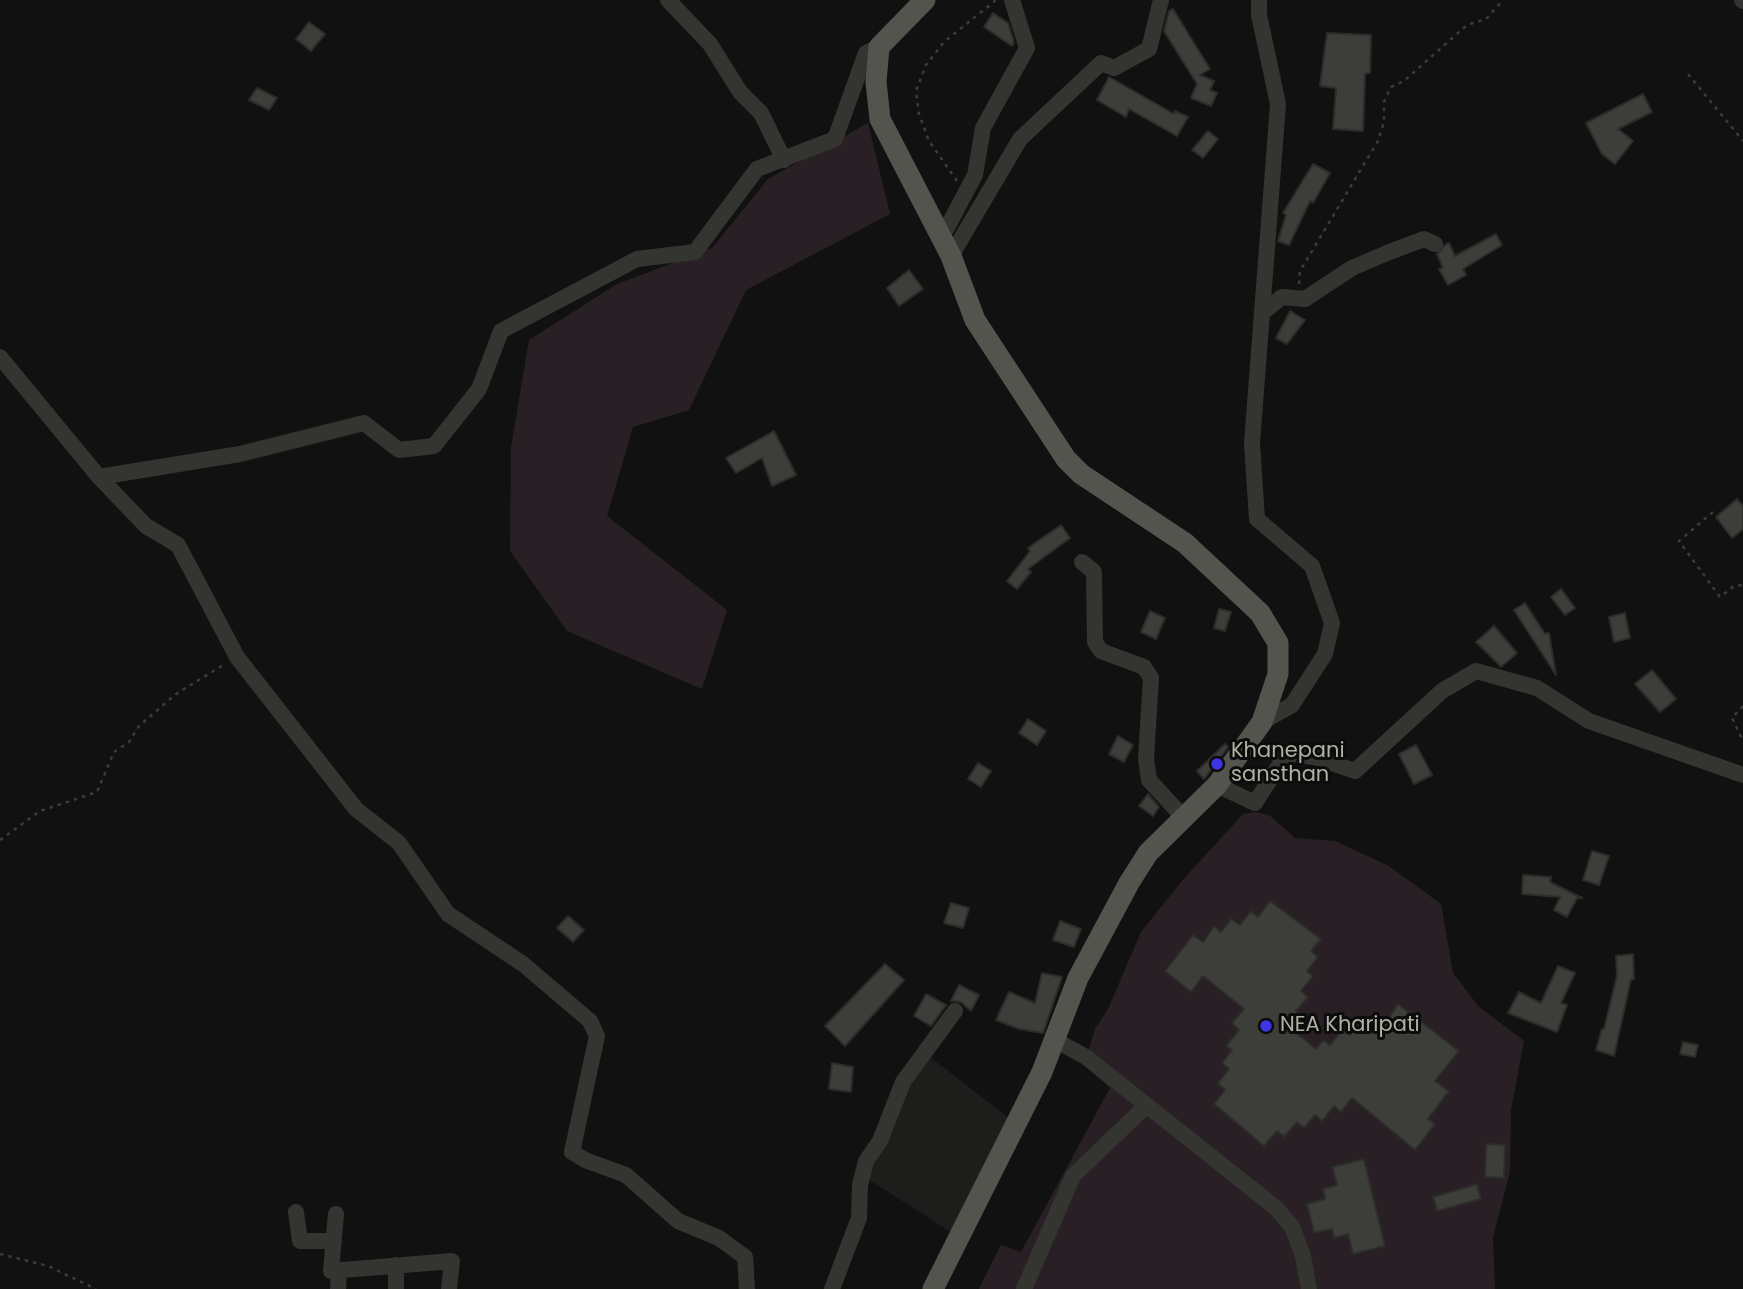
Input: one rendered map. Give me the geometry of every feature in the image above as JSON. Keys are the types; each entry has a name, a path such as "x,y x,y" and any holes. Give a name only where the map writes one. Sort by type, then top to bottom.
{"main road":[{"path":"925,0 879,47 876,82 880,119 951,256 975,320 1066,459 1081,474 1185,543 1260,613 1278,643 1278,674 1262,722 1217,785 1148,853 1110,916 1078,978 1055,1040 933,1289"}],"street":[{"path":"668,0 710,44 740,92 761,113 784,160"},
{"path":"942,237 975,175 983,128 1027,48 1012,0"},
{"path":"951,256 1020,139 1101,63 1114,68 1149,49 1161,0"},
{"path":"1259,0 1259,15 1278,104 1252,443 1257,519 1312,566 1332,622 1325,654 1292,705 1262,722"},
{"path":"99,477 240,454 364,424 398,450 434,446 479,389 502,331 637,259 695,251 757,169 835,139 866,53 879,47"},
{"path":"1262,313 1282,297 1305,299 1352,268 1424,239 1435,244"},
{"path":"0,357 99,477 146,526 178,545 237,657 356,809 399,843 448,914 523,964 590,1021 597,1036 572,1152 585,1160 626,1175 678,1221 719,1238 745,1257 747,1289"},
{"path":"1082,562 1094,572 1095,642 1101,651 1144,667 1151,678 1146,759 1149,780 1183,817"},
{"path":"1217,785 1255,803 1287,753 1314,757 1354,771 1442,691 1476,671 1537,688 1601,726 1743,775"},
{"path":"832,1289 859,1218 860,1185 866,1161 880,1141 903,1083 956,1011"},
{"path":"1055,1040 1086,1057 1276,1208 1292,1227 1309,1289"},
{"path":"1024,1289 1073,1177 1147,1105"},
{"path":"296,1212 300,1241 334,1241"},
{"path":"336,1214 331,1271 452,1261 449,1289"},
{"path":"396,1289 397,1265"},
{"path":"338,1289 340,1270"}],"path":[{"path":"967,192 950,173 929,141 919,114 916,91 926,65 944,42 996,0"},
{"path":"1298,298 1300,271 1378,141 1384,122 1384,102 1391,87 1404,81 1467,25 1486,19 1503,0"},
{"path":"1688,74 1743,141"},
{"path":"1713,512 1679,541 1720,597 1734,586 1743,585"},
{"path":"0,840 40,811 97,792 114,752 129,742 139,726 176,694 237,657"},
{"path":"1743,706 1732,718 1743,741"},
{"path":"0,1254 48,1266 96,1289"}],"shaded area":[{"path":"868,123 890,214 746,290 689,410 633,427 607,516 727,610 702,689 567,631 510,551 511,448 529,340 617,284 712,248 768,179"},
{"path":"1254,812 1269,815 1295,838 1335,841 1389,866 1441,904 1453,973 1478,1006 1524,1041 1511,1110 1510,1172 1493,1237 1495,1289 979,1289 1001,1245 1021,1252 1110,1088 1084,1065 1095,1029 1108,1009 1141,932 1181,882 1243,814"},
{"path":"926,1054 1009,1118 951,1232 868,1179 890,1109"}],"building":[{"path":"1173,9 1210,69 1200,75 1214,81 1210,90 1217,93 1211,106 1191,98 1197,84 1164,31 1169,11"},
{"path":"993,13 1008,23 1014,42 1012,46 984,27"},
{"path":"309,22 325,34 311,51 296,39"},
{"path":"1327,33 1371,35 1370,73 1365,74 1363,131 1333,129 1336,88 1320,86"},
{"path":"1109,77 1174,114 1175,111 1188,117 1177,136 1129,109 1126,117 1097,100"},
{"path":"257,88 277,98 269,110 249,100"},
{"path":"1643,94 1652,112 1618,129 1633,141 1615,164 1602,154 1586,123"},
{"path":"1208,131 1218,139 1203,158 1192,150"},
{"path":"1313,164 1330,173 1313,203 1310,201 1289,245 1278,241 1286,215 1283,213"},
{"path":"1496,234 1502,245 1463,269 1466,275 1448,285 1439,269 1443,268 1437,254 1445,245 1449,243 1455,256"},
{"path":"909,270 923,289 899,306 887,288"},
{"path":"1290,311 1305,320 1287,344 1276,338"},
{"path":"774,431 796,475 772,486 762,458 736,473 726,458"},
{"path":"1737,499 1743,506 1743,529 1732,538 1716,517"},
{"path":"1061,525 1070,538 1028,569 1031,572 1017,589 1007,581 1030,551 1028,548"},
{"path":"1561,589 1575,608 1565,615 1551,597"},
{"path":"1525,603 1545,634 1549,633 1556,675 1514,610"},
{"path":"1219,609 1231,612 1225,631 1214,628"},
{"path":"1150,611 1165,618 1156,639 1141,632"},
{"path":"1625,613 1630,638 1614,642 1609,617"},
{"path":"1494,626 1517,653 1501,667 1476,642"},
{"path":"1652,670 1676,699 1660,712 1635,684"},
{"path":"1028,719 1046,731 1037,745 1019,733"},
{"path":"1118,736 1133,745 1124,762 1109,754"},
{"path":"1225,744 1228,747 1204,779 1197,771"},
{"path":"1416,745 1432,775 1414,784 1399,754"},
{"path":"978,763 991,771 981,787 968,779"},
{"path":"1148,794 1159,807 1153,816 1139,806"},
{"path":"1592,851 1609,856 1599,885 1583,880"},
{"path":"1523,875 1551,877 1550,882 1582,898 1577,898 1567,917 1554,910 1560,897 1522,894"},
{"name":"NEA Kharipati","path":"1270,901 1321,939 1311,951 1318,957 1307,971 1313,976 1301,991 1308,997 1296,1011 1304,1017 1293,1030 1316,1049 1323,1040 1330,1045 1342,1030 1350,1035 1359,1022 1369,1029 1379,1015 1387,1021 1398,1004 1459,1051 1435,1081 1449,1091 1428,1119 1435,1124 1415,1150 1352,1098 1341,1112 1334,1106 1322,1121 1315,1115 1304,1128 1297,1122 1284,1137 1277,1131 1264,1146 1214,1104 1225,1090 1218,1083 1229,1069 1222,1063 1232,1050 1226,1046 1239,1030 1232,1023 1244,1009 1203,976 1191,992 1165,971 1193,935 1203,942 1214,926 1221,932 1231,919 1240,925 1251,911 1258,917"},
{"path":"951,903 969,908 963,928 944,923"},
{"path":"568,916 584,930 573,942 557,928"},
{"path":"1060,921 1081,929 1074,947 1053,940"},
{"path":"1633,954 1634,979 1631,979 1614,1056 1596,1050 1617,976 1616,956"},
{"path":"885,964 904,980 845,1046 825,1026"},
{"path":"1558,966 1575,973 1561,1003 1567,1005 1557,1032 1508,1013 1519,992 1541,1003"},
{"path":"1042,973 1062,977 1043,1033 1019,1029 996,1020 1009,992 1035,1003"},
{"path":"959,985 979,995 971,1011 961,1002 951,1001"},
{"path":"926,994 946,1005 931,1026 914,1016"},
{"path":"1683,1042 1698,1045 1695,1057 1680,1054"},
{"path":"832,1063 853,1067 851,1092 829,1089"},
{"path":"1486,1144 1505,1145 1504,1178 1485,1177"},
{"path":"1364,1159 1385,1246 1353,1254 1348,1234 1334,1238 1332,1229 1314,1233 1307,1204 1325,1199 1323,1189 1337,1185 1332,1167"},
{"path":"1477,1184 1481,1199 1437,1211 1433,1197"}],"place":[{"name":"Khanepani sansthan","path":"1217,764"},
{"name":"NEA Kharipati","path":"1266,1026"}]}
